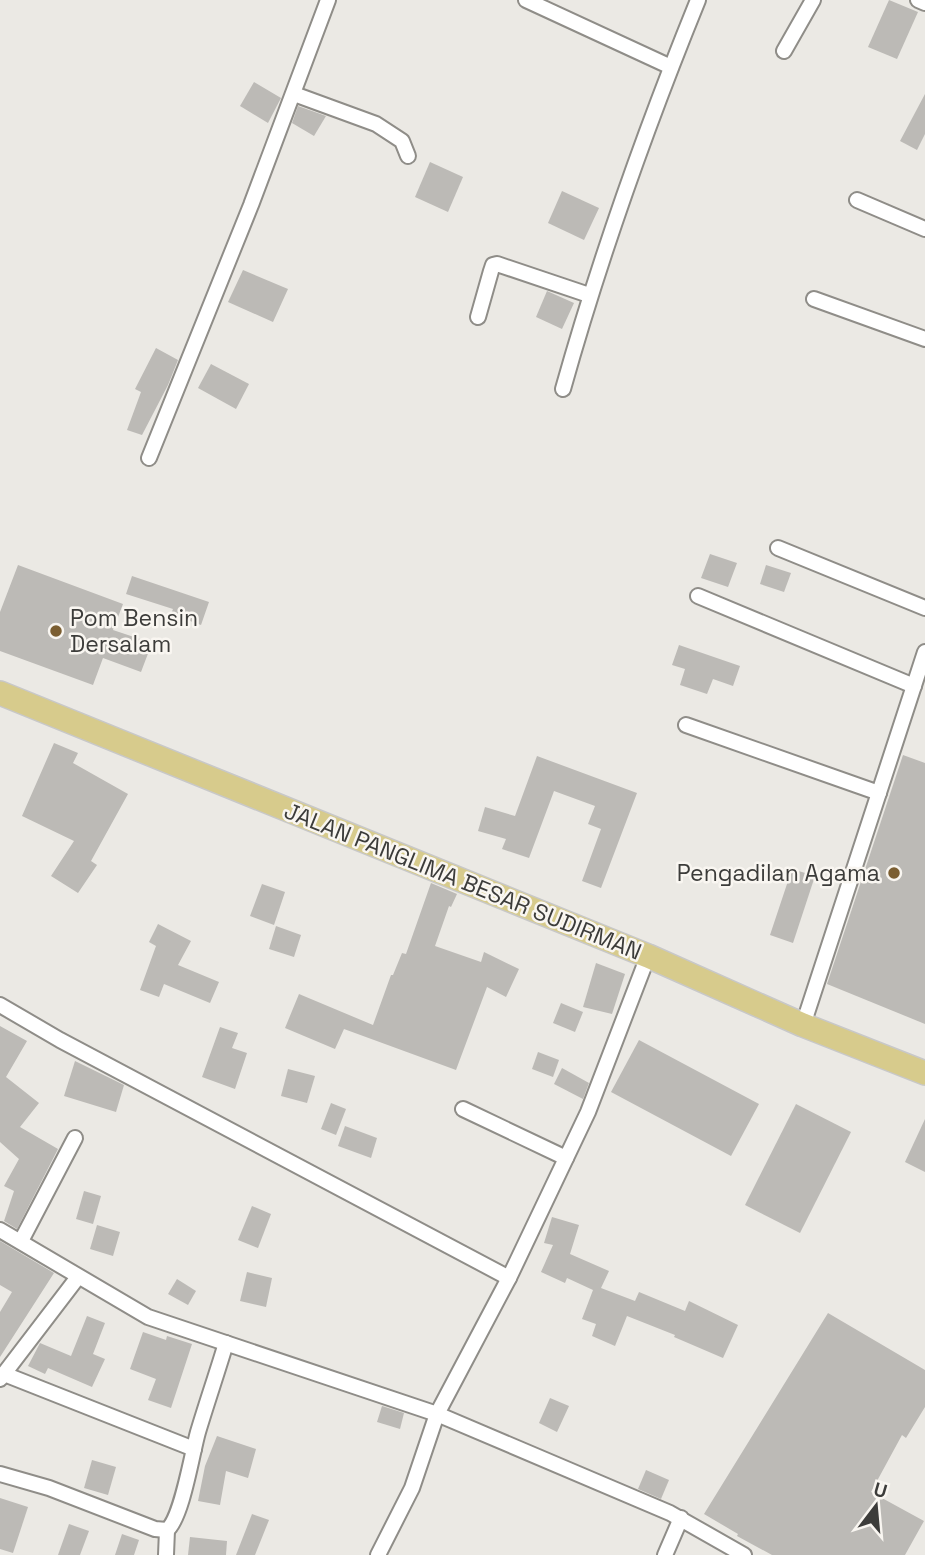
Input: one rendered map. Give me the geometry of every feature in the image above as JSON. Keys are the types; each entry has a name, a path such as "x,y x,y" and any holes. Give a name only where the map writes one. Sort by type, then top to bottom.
{"main road":[{"name":"JALAN PANGLIMA BESAR SUDIRMAN","path":"0,693 648,956 803,1025 925,1073"}],"street":[{"path":"149,458 294,93 328,0"},
{"path":"526,0 671,67"},
{"path":"563,389 589,295 671,67 698,0"},
{"path":"784,51 814,0"},
{"path":"918,0 925,4"},
{"path":"294,93 376,124 402,141 408,156"},
{"path":"858,200 925,229"},
{"path":"478,317 491,271 497,264 589,295"},
{"path":"814,299 925,338"},
{"path":"778,548 925,608"},
{"path":"698,596 914,686"},
{"path":"803,1025 925,652"},
{"path":"686,725 879,793"},
{"path":"378,1555 412,1488 437,1414 509,1278 588,1112 648,956"},
{"path":"1,1007 509,1278"},
{"path":"463,1109 566,1158"},
{"path":"21,1241 75,1138"},
{"path":"0,1230 148,1317 437,1414 681,1518 744,1555"},
{"path":"78,1277 2,1376 194,1449"},
{"path":"166,1555 167,1530 171,1527 178,1509 226,1343"},
{"path":"0,1474 49,1488 155,1529 167,1530"},
{"path":"665,1555 681,1518"}],"building":[{"path":"889,0 918,12 897,59 868,47"},
{"path":"254,82 281,98 268,123 240,106"},
{"path":"925,94 925,134 917,150 900,141"},
{"path":"298,106 326,116 314,136 292,123"},
{"path":"430,162 463,177 448,212 415,197"},
{"path":"562,191 599,208 584,240 548,223"},
{"path":"243,270 288,289 273,322 228,302"},
{"path":"547,291 574,303 562,329 536,317"},
{"path":"156,348 178,360 142,435 127,430 141,392 135,389"},
{"path":"211,364 249,384 236,409 198,388"},
{"path":"710,554 737,563 728,587 701,578"},
{"name":"Pom Bensin Dersalam","path":"18,565 123,604 113,630 152,643 141,672 103,658 93,685 0,651 0,612"},
{"path":"766,565 791,573 784,592 760,584"},
{"path":"132,576 209,602 201,625 171,614 173,609 126,594"},
{"path":"679,645 740,666 733,686 713,679 707,694 680,685 685,669 672,665"},
{"path":"54,743 78,753 73,763 128,794 91,861 97,865 78,893 51,876 74,841 22,816"},
{"name":"Pengadilan Agama","path":"903,755 925,763 925,1024 827,984"},
{"path":"537,756 637,793 601,888 582,881 601,829 588,824 595,806 554,791 529,858 502,849 506,839 478,831 485,807 515,816"},
{"path":"792,869 815,876 793,943 770,935"},
{"path":"431,883 457,894 451,907 449,906 435,946 481,962 484,952 519,969 506,997 487,987 456,1070 344,1029 335,1049 285,1028 299,994 373,1025 391,975 402,953 406,954"},
{"path":"262,884 285,892 274,925 250,916"},
{"path":"158,924 191,941 178,965 219,982 210,1003 164,984 159,997 140,990 156,946 149,942"},
{"path":"276,926 301,935 294,957 269,949"},
{"path":"596,963 625,974 612,1014 583,1007"},
{"path":"561,1003 583,1012 575,1032 553,1023"},
{"path":"0,1026 27,1041 6,1077 39,1103 20,1127 58,1149 17,1229 4,1221 14,1191 4,1186 19,1159 0,1142"},
{"path":"220,1027 238,1033 232,1048 247,1053 235,1089 202,1077"},
{"path":"639,1040 759,1104 731,1156 611,1092"},
{"path":"538,1052 559,1060 553,1077 532,1069"},
{"path":"75,1061 124,1085 116,1112 64,1096"},
{"path":"562,1068 589,1083 583,1099 554,1084"},
{"path":"288,1069 315,1076 307,1103 281,1096"},
{"path":"331,1103 346,1109 336,1135 321,1129"},
{"path":"796,1104 851,1132 800,1233 745,1205"},
{"path":"925,1119 925,1172 905,1162"},
{"path":"345,1126 377,1138 371,1158 338,1146"},
{"path":"84,1191 101,1196 93,1224 76,1219"},
{"path":"252,1206 271,1214 258,1248 238,1240"},
{"path":"552,1217 579,1225 570,1254 609,1271 601,1288 635,1301 639,1292 685,1311 689,1301 738,1325 723,1358 627,1316 615,1346 592,1336 596,1324 582,1319 593,1290 567,1278 565,1283 541,1272 553,1245 544,1243"},
{"path":"97,1225 120,1232 113,1256 90,1249"},
{"path":"0,1241 54,1273 0,1357 0,1312 12,1292 0,1285"},
{"path":"247,1272 272,1278 266,1307 240,1301"},
{"path":"177,1279 196,1291 188,1305 168,1294"},
{"path":"828,1313 925,1370 925,1407 906,1438 902,1435 871,1492 924,1521 905,1555 772,1555 704,1514"},
{"path":"87,1316 105,1323 93,1354 105,1359 92,1387 48,1368 45,1374 28,1366 40,1343 71,1356"},
{"path":"143,1332 166,1340 167,1336 192,1344 171,1408 148,1400 156,1379 130,1369"},
{"path":"550,1398 569,1406 557,1432 539,1423"},
{"path":"382,1406 404,1413 400,1429 377,1422"},
{"path":"217,1436 256,1449 248,1478 226,1471 220,1505 198,1501 205,1466"},
{"path":"92,1460 116,1467 108,1495 84,1488"},
{"path":"646,1470 669,1480 661,1499 638,1489"},
{"path":"0,1498 28,1507 13,1553 0,1549"},
{"path":"252,1514 269,1520 255,1555 236,1555"},
{"path":"69,1524 89,1531 80,1555 58,1555"},
{"path":"122,1534 139,1540 134,1555 115,1555"},
{"path":"190,1537 227,1541 226,1555 188,1555"}],"place":[{"name":"Pom Bensin Dersalam","path":"56,631"},
{"name":"Pengadilan Agama","path":"894,873"}]}
